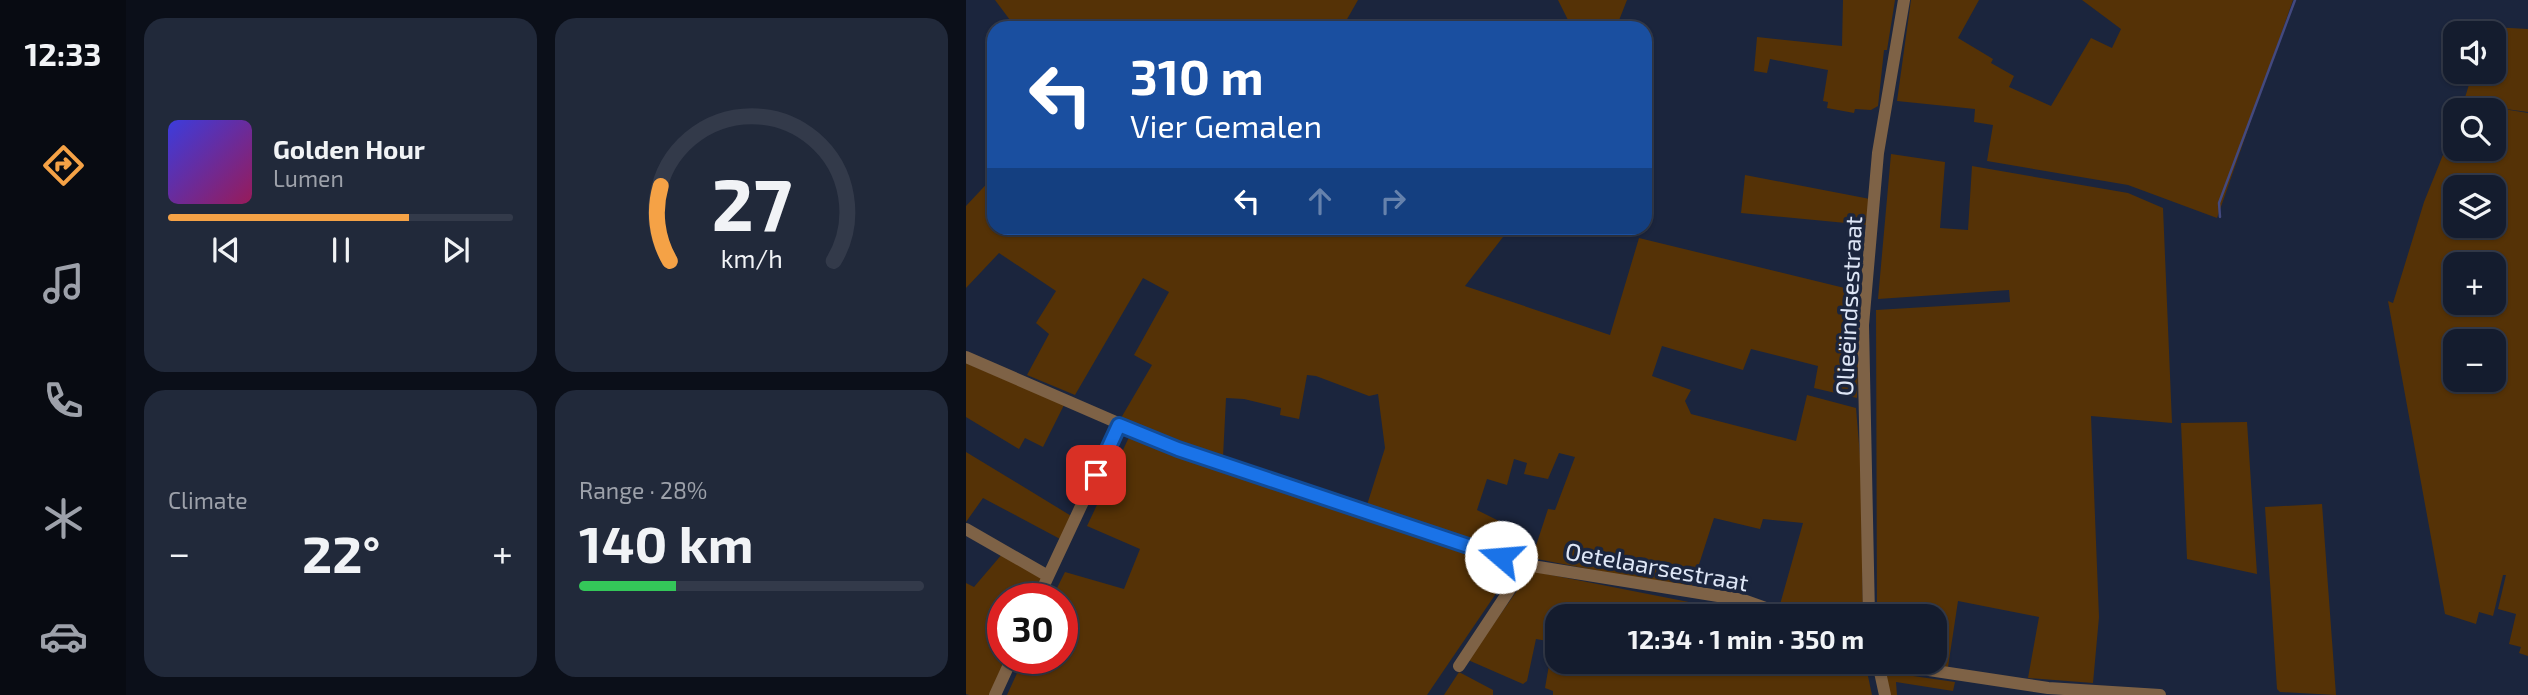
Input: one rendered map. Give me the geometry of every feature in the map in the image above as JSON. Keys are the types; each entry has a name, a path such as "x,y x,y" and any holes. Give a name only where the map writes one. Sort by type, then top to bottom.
{"street":[{"name":"Olieëindsestraat","path":"1869,604 1863,325 1878,153 1904,0"},
{"name":"Oetelaarsestraat","path":"966,357 1178,449 1526,565 1754,604"},
{"path":"1045,583 1119,425"},
{"path":"966,529 1048,576"},
{"path":"1459,666 1526,565"},
{"path":"1947,673 2048,688 2160,695"},
{"path":"995,695 1005,674"},
{"path":"1880,674 1885,695"}],"shaded area":[{"path":"995,0 1358,0 1346,21 1011,21"},
{"path":"1558,0 1627,0 1619,21 1568,21"},
{"path":"1843,0 1895,0 1887,50 1884,50 1878,106 1871,110 1855,109 1854,113 1827,108 1828,102 1823,101 1828,70 1770,59 1767,73 1754,71 1757,37 1842,46"},
{"path":"1911,0 1979,0 1958,38 1993,59 1991,63 2014,76 2009,87 2051,106 2091,38 2112,48 2121,29 2082,0 2293,0 2217,218 2128,185 1987,161 1993,125 1974,122 1975,109 1897,101"},
{"path":"2506,28 2528,29 2528,112 2506,109 2506,98 2465,98 2469,84 2506,84"},
{"path":"2506,109 2528,113 2528,656 2519,653 2521,647 2509,644 2516,614 2498,609 2506,575 2503,575 2493,616 2479,612 2476,624 2445,614 2388,301 2393,303 2424,202 2443,155 2443,161 2506,161"},
{"path":"1891,154 1945,162 1940,228 1968,230 1972,166 2128,193 2163,208 2172,423 2091,416 2099,617 2093,683 2028,678 2039,617 1958,601 1948,667 1947,604 1877,604 1876,310 2010,302 2009,290 1878,299"},
{"path":"1745,175 1870,199 1867,225 1741,213"},
{"path":"987,184 987,235 1505,235 1465,286 1610,335 1639,238 1861,292 1857,398 1814,388 1818,366 1751,349 1743,370 1662,346 1652,376 1691,390 1685,401 1691,414 1796,441 1807,395 1856,408 1861,468 1863,604 1780,604 1803,523 1763,519 1760,529 1714,518 1691,589 1532,558 1548,509 1555,510 1575,457 1559,453 1548,479 1524,474 1527,463 1514,459 1507,485 1487,479 1477,510 1503,523 1499,547 1367,505 1385,448 1378,394 1369,396 1316,376 1307,375 1299,419 1280,415 1281,408 1244,399 1226,398 1223,457 1121,418 1152,365 1134,355 1169,292 1143,278 1075,395 1027,375 1049,334 1036,323 1056,291 999,253 966,288 966,206"},
{"path":"966,363 1064,405 1043,447 1025,438 1019,449 966,417"},
{"path":"2247,422 2257,574 2187,559 2181,423"},
{"path":"1130,435 1364,519 1514,567 1427,695 1007,695 1017,674 1078,674 1078,583 1060,583 1065,572 1124,589 1140,549 1087,526"},
{"path":"966,452 1073,517 1062,540 983,498 966,522"},
{"path":"2322,504 2336,695 2280,692 2277,689 2265,507"},
{"path":"1003,553 1044,576 1040,583 987,583 987,674 999,674 989,695 966,694 966,583 974,587"},
{"path":"1531,571 1699,604 1545,604 1545,641 1536,639 1527,681 1523,684 1468,660"},
{"path":"1459,672 1493,690 1493,695 1444,695"},
{"path":"1547,674 1868,674 1872,695 1553,695 1553,691 1545,688"},
{"path":"1885,674 1955,682 1953,691 1896,682 1897,695 1887,695"}],"waterway":[{"path":"2220,217 2219,203 2295,0"}],"route":[{"path":"1096,475 1119,425 1178,449 1501,557"}]}
